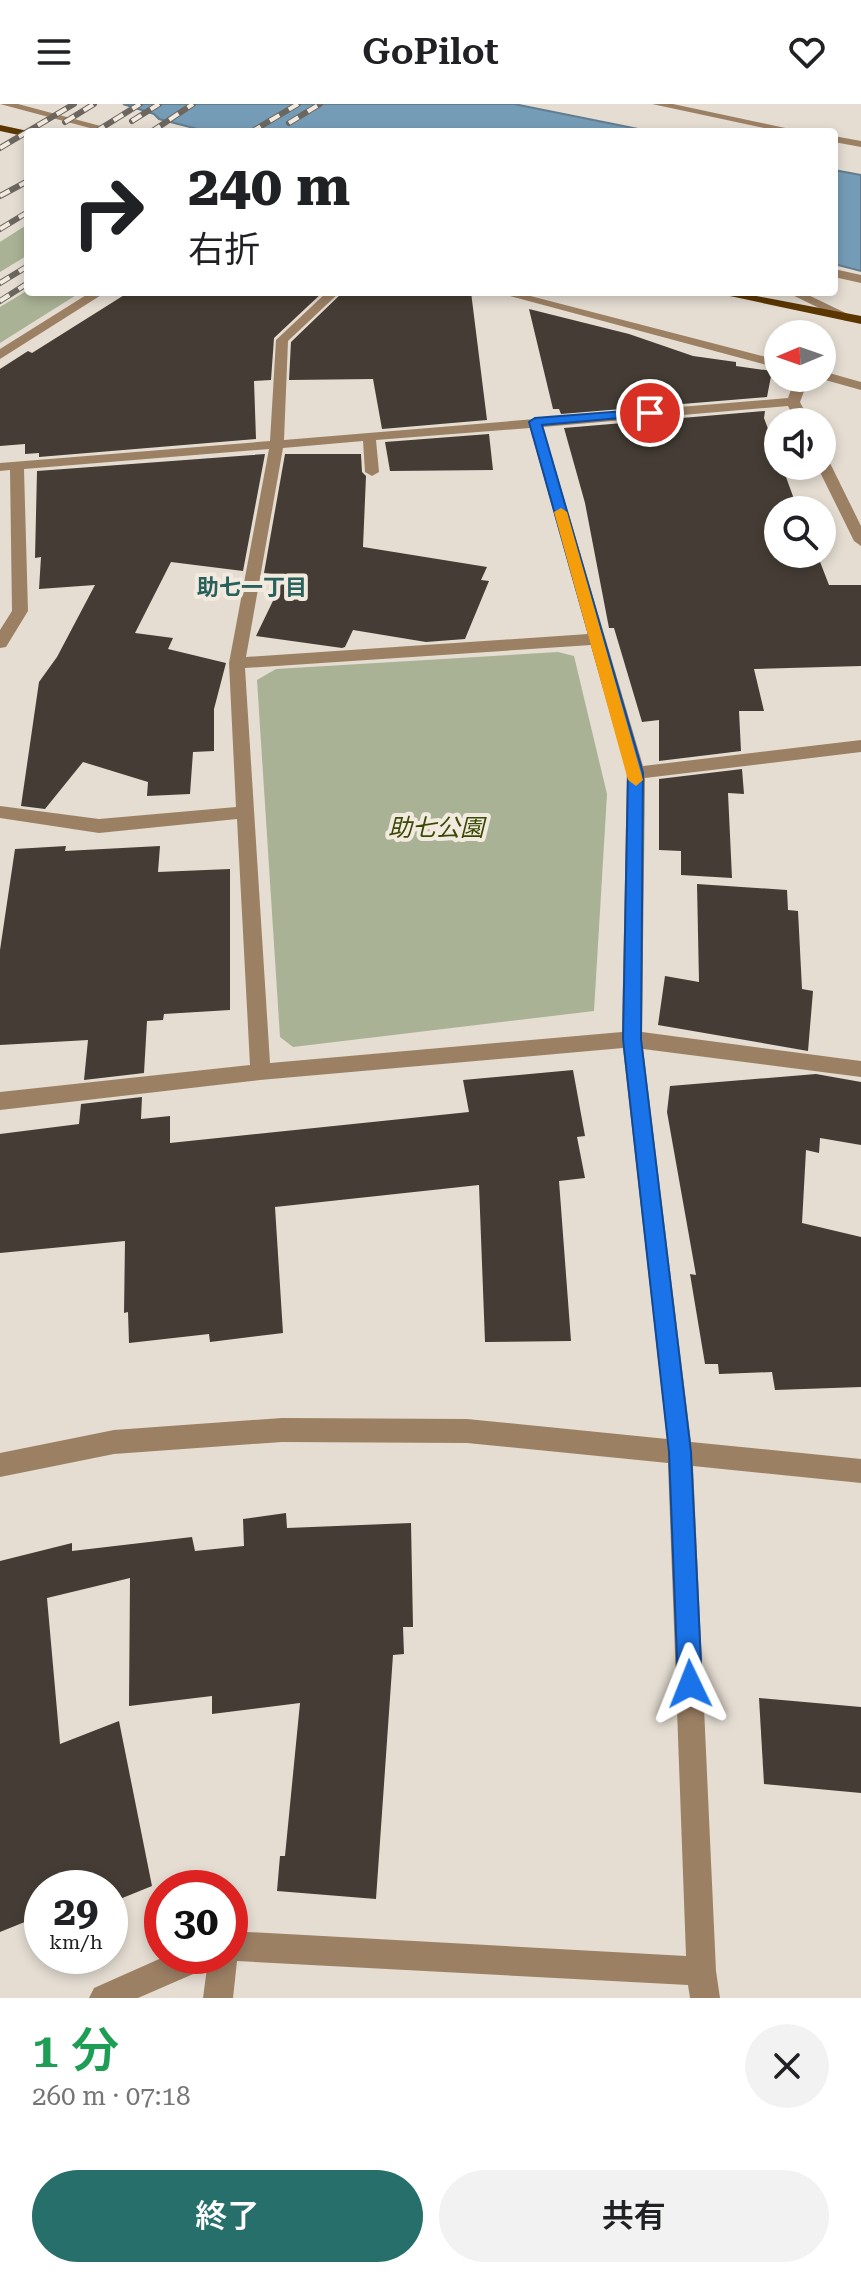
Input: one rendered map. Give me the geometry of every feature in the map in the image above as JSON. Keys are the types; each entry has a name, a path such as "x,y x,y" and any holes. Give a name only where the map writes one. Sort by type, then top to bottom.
{"main road":[{"path":"0,128 24,133"},
{"path":"738,296 856,319"}],"street":[{"path":"5,104 102,128"},
{"path":"657,104 779,128"},
{"path":"703,104 745,121"},
{"path":"838,140 861,144"},
{"path":"838,274 861,279"},
{"path":"0,355 94,296"},
{"path":"260,1072 237,663 277,443 282,340 330,296"},
{"path":"516,296 764,360"},
{"path":"801,296 856,319"},
{"path":"836,379 861,386"},
{"path":"796,408 793,402 797,392"},
{"path":"0,467 793,402"},
{"path":"248,1947 703,1984 680,1452 632,1039 636,773 535,422"},
{"path":"369,435 372,472"},
{"path":"0,643 20,611 17,466"},
{"path":"831,480 861,541"},
{"path":"237,663 597,639"},
{"path":"636,773 861,746"},
{"path":"0,812 99,826 246,812"},
{"path":"0,1101 260,1072 632,1039 861,1069"},
{"path":"0,1465 114,1442 282,1430 467,1431 861,1471"},
{"path":"104,1998 159,1974"},
{"path":"218,1998 221,1974"}],"green space":[{"path":"24,227 24,257 0,272 0,242"},
{"path":"24,292 24,296 75,296 0,343 0,307"},
{"name":"助七公園","path":"558,652 574,656 607,794 594,1011 293,1047 280,1037 257,680 276,669"}],"water":[{"path":"123,104 514,104 633,128 194,128 159,119 154,114"},
{"path":"838,171 861,175 861,271 838,265"}],"building":[{"path":"123,296 319,296 274,338 271,380 254,381 256,439 39,457 39,453 25,454 25,444 0,446 0,369 28,351 32,353"},
{"path":"339,296 472,296 487,420 382,429 373,379 289,380 291,342"},
{"path":"529,309 629,334 693,356 764,370 764,392 768,392 767,397 561,414 559,409 553,409"},
{"path":"764,411 764,480 787,480 793,496 764,496 764,568 822,568 829,585 861,585 861,666 754,669 764,711 739,711 741,751 659,761 659,720 642,722 614,628 609,628 585,503 564,428"},
{"path":"489,434 493,470 390,471 385,442"},
{"path":"265,454 243,571 171,562 135,633 173,638 168,649 226,663 214,709 214,751 193,752 190,794 147,796 148,782 83,762 45,809 21,806 39,682 57,657 95,585 39,589 41,557 35,558 37,471"},
{"path":"285,454 361,454 362,472 366,476 363,547 487,567 481,580 489,581 465,639 426,642 353,630 342,648 256,636 285,576 264,573"},
{"path":"742,769 744,794 728,793 732,878 681,875 681,851 659,850 659,779"},
{"path":"66,846 65,851 160,846 158,872 230,869 230,1010 164,1014 163,1020 147,1021 144,1073 84,1080 88,1040 0,1045 0,950 15,849"},
{"path":"697,884 787,890 788,910 798,911 802,989 813,991 808,1051 658,1025 665,976 699,982"},
{"path":"573,1070 585,1136 577,1137 585,1178 559,1181 571,1341 485,1342 479,1185 275,1207 283,1333 210,1342 209,1334 129,1343 128,1312 124,1313 125,1241 0,1253 0,1134 79,1124 81,1104 142,1097 141,1119 170,1116 170,1143 469,1112 463,1080"},
{"path":"816,1074 861,1082 861,1145 820,1138 819,1153 806,1150 802,1223 861,1237 861,1387 775,1390 772,1372 719,1374 718,1364 705,1364 690,1274 696,1275 667,1112 670,1086"},
{"path":"286,1513 287,1528 411,1523 413,1627 403,1627 404,1654 393,1655 376,1899 277,1891 280,1856 285,1856 300,1703 212,1714 212,1696 129,1706 130,1578 47,1598 60,1744 119,1721 149,1870 144,1870 144,1889 128,1896 128,1870 24,1870 24,1922 0,1932 0,1561 72,1543 72,1551 192,1537 195,1551 244,1546 243,1519"},
{"path":"759,1698 861,1707 861,1793 764,1784"}],"railway":[{"path":"34,128 74,104"},
{"path":"65,122 94,104"},
{"path":"101,128 140,104"},
{"path":"132,121 159,104"},
{"path":"157,128 193,104"},
{"path":"258,128 298,104"},
{"path":"289,123 320,104"},
{"path":"0,148 24,134"},
{"path":"0,196 24,183"},
{"path":"0,229 24,214"},
{"path":"0,283 24,268"},
{"path":"0,301 24,286"}],"slow traffic":[{"path":"561,512 636,780"}],"district":[{"name":"助七一丁目","path":"252,587"}],"route":[{"path":"650,413 535,422 636,773 632,1039 680,1452 690,1684"}]}
